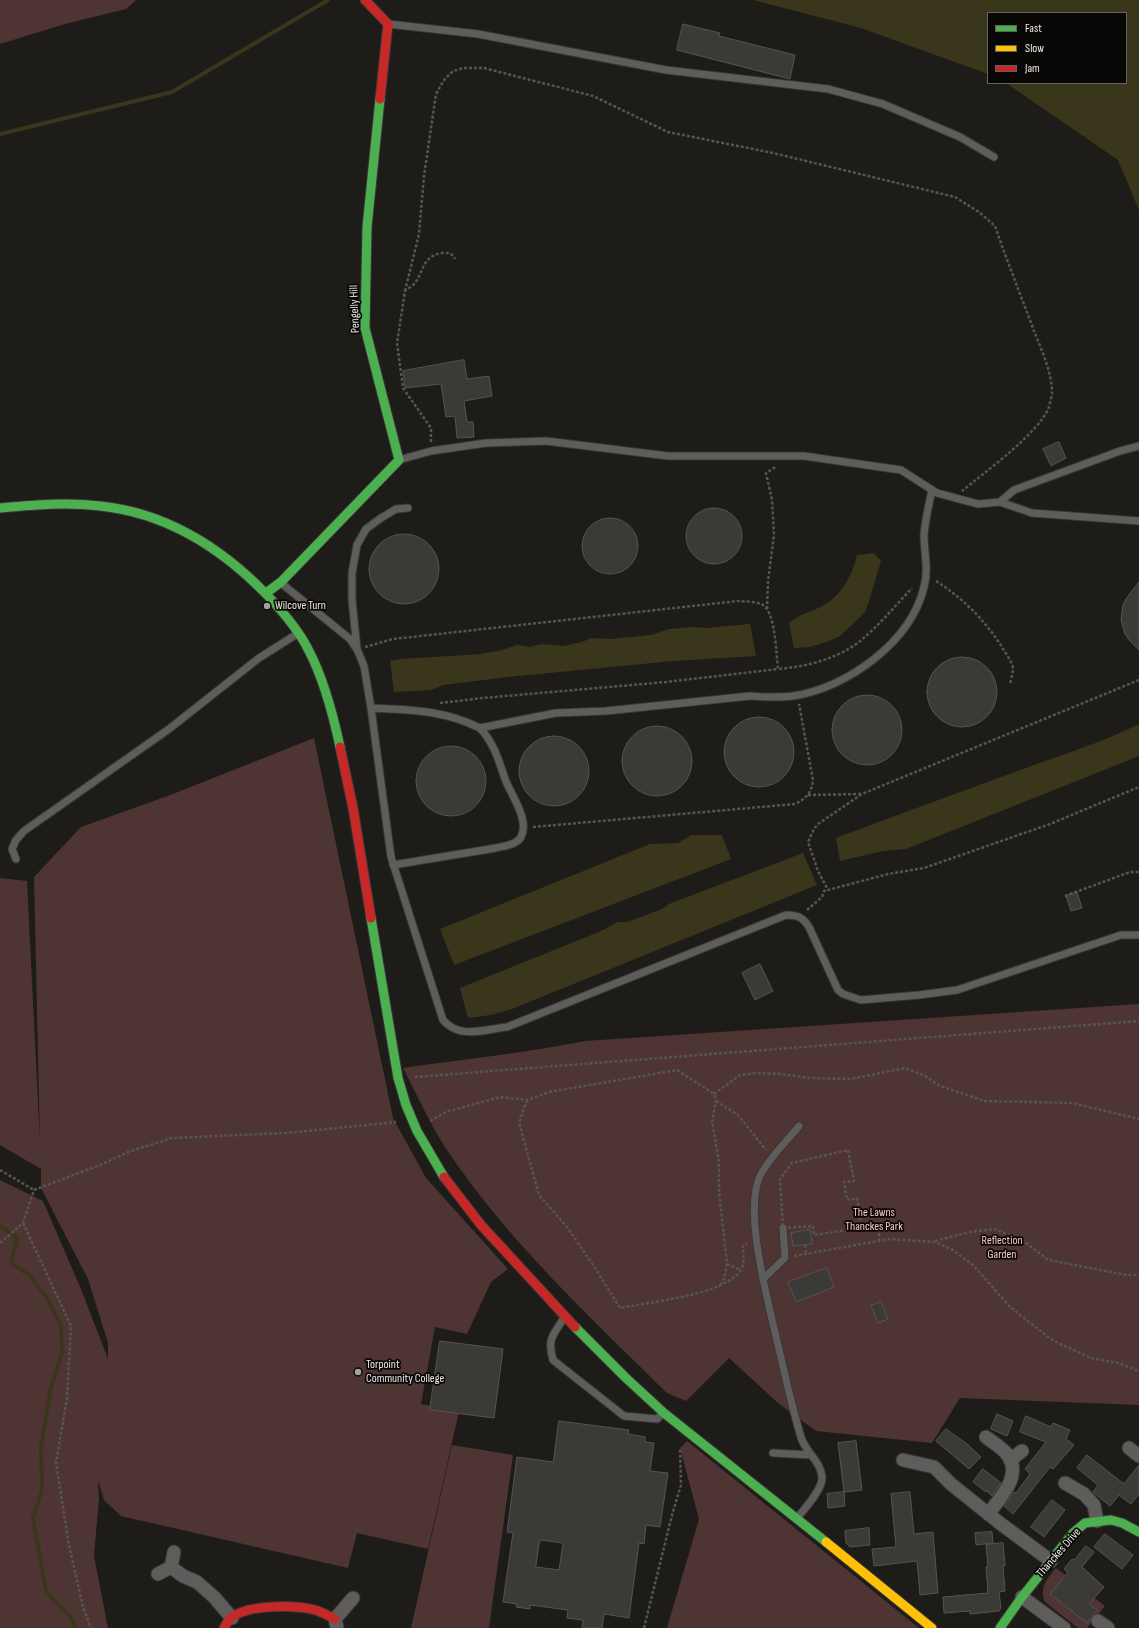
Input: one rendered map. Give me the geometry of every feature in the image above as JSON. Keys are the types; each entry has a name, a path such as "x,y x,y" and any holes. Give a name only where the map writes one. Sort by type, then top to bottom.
{"main road":[{"path":"365,0 388,24"},
{"name":"Pengelly Hill","path":"388,24 367,227 365,328 399,460"},
{"path":"266,593 281,582 399,460"},
{"path":"0,508 43,504 75,504 109,508 140,514 174,525 201,540 229,559 266,593 299,633 316,666 334,722 348,784 402,1096 414,1124 431,1156 460,1197 496,1242 565,1317 664,1412 932,1628"},
{"name":"Thanckes Drive","path":"1000,1628 1022,1597 1073,1533 1085,1524 1111,1520 1122,1523 1139,1531"},
{"path":"228,1623 248,1612 268,1607 290,1607 314,1610 336,1624"}],"street":[{"path":"986,1437 1006,1453 1013,1465 1011,1480 1004,1493 988,1514"},
{"path":"1010,1460 1022,1451"},
{"path":"903,1460 934,1467 951,1484 988,1514 1051,1561"},
{"path":"1065,1483 1084,1494 1094,1505 1097,1521"},
{"path":"171,1567 174,1552"},
{"path":"158,1574 171,1567"},
{"path":"171,1567 183,1576 197,1582 214,1597 228,1623"},
{"path":"1022,1597 1064,1628"},
{"path":"336,1624 353,1598"}],"lane":[{"path":"388,24 478,34 666,70 828,89 883,104 960,137 994,157"},
{"path":"399,460 431,451 486,443 546,441 668,456 804,456 901,470 937,493 978,504 1000,502 1032,514 1139,521"},
{"path":"1000,502 1014,490 1120,451 1139,446"},
{"path":"480,728 556,713 606,711 750,696 772,698 797,695 830,686 863,667 881,654 914,615 924,587 926,574 924,535 932,490"},
{"path":"357,649 352,600 352,573 357,546 366,529 396,509 408,508"},
{"path":"281,582 350,640 357,649 364,666 371,708 390,857 443,1020 448,1026 460,1031 474,1032 507,1027 786,915 796,915 804,919 838,990 843,994 861,1000 957,990 1121,936 1139,935"},
{"path":"16,859 12,849 16,840 24,831 169,729 259,658 299,633"},
{"path":"371,708 420,711 448,715 480,728 492,744 501,764 506,780 520,810 523,829 521,837 513,844 393,865"},
{"path":"796,1519 817,1493 823,1478 819,1466 801,1440 789,1394 763,1279 757,1243 754,1199 760,1177 773,1157 799,1126"},
{"path":"763,1279 785,1258 783,1228"},
{"path":"565,1317 552,1336 549,1348 553,1360 624,1416 657,1419 664,1412"},
{"path":"773,1453 811,1455"}],"path":[{"path":"431,451 431,428 403,388 397,343 405,291 419,234 424,176 436,94 444,80 453,70 464,68 484,68 593,96 668,132 773,153 955,197 979,212 994,226 1042,352 1052,393 1049,407 1043,418 1030,432 1006,456 954,498"},
{"path":"405,291 414,285 427,261 435,254 447,252 455,259"},
{"path":"767,609 768,581 774,536 772,500 766,473 777,466 778,456"},
{"path":"420,711 432,704 666,682 797,668 812,664 846,650 863,638 926,574 966,604 987,626 1011,662 1013,669 1010,684"},
{"path":"357,649 393,639 738,601 762,604 767,609 771,616 774,630 778,669"},
{"path":"828,890 818,871 810,848 809,838 818,824 862,794 1139,680"},
{"path":"523,829 542,825 785,806 802,801 812,788 813,780 797,695"},
{"path":"800,917 822,897 824,891 888,874 924,868 1050,824 1139,787"},
{"path":"808,795 862,794"},
{"path":"1066,896 1130,872 1139,872"},
{"path":"398,1078 1139,1021"},
{"path":"714,1094 740,1075 756,1073 781,1074 809,1078 851,1079 905,1068 940,1086 985,1101 1072,1103 1139,1119"},
{"path":"34,1190 100,1165 128,1152 172,1138 286,1133 414,1124 446,1112 500,1097 527,1100 549,1092 676,1070 714,1094 716,1101 712,1121 719,1162 719,1191 727,1264 724,1279 718,1287"},
{"path":"527,1100 518,1123 539,1195 567,1227 620,1308 694,1294 718,1287 732,1280 741,1270 743,1265 743,1246 749,1243 757,1243"},
{"path":"716,1101 738,1115 762,1146 773,1157"},
{"path":"848,1150 854,1180 844,1182 847,1200 857,1198 861,1218 854,1229 814,1235 813,1226 783,1228 780,1179 792,1163 848,1150"},
{"path":"0,1170 34,1190"},
{"path":"0,1243 23,1223 34,1190"},
{"path":"23,1223 71,1326 67,1398 56,1463 69,1545 83,1607 91,1628"},
{"path":"934,1242 970,1232 995,1228 1026,1242 1048,1260 1127,1275 1139,1275"},
{"path":"879,1233 879,1241"},
{"path":"785,1258 890,1239 934,1242 953,1250 974,1266 1009,1306 1052,1340 1091,1358 1118,1363 1139,1371"},
{"path":"805,1245 806,1254"},
{"path":"727,1264 741,1270"},
{"path":"644,1628 681,1485 680,1426"}],"green space":[{"path":"0,0 136,0 126,9 65,24 0,44"},
{"path":"314,738 393,1118 426,1178 508,1269 491,1282 467,1334 435,1327 421,1404 459,1411 428,1549 357,1533 348,1568 121,1516 104,1500 98,1480 99,1498 94,1556 108,1628 0,1628 0,1180 43,1201 81,1289 108,1359 108,1343 88,1279 41,1188 41,1169 0,1145 0,878 27,881 40,1143 34,877 81,827 173,794"},
{"name":"The Lawns Thanckes Park","path":"1139,1004 1139,1405 960,1398 932,1443 816,1431 778,1403 729,1358 686,1401 667,1393 580,1308 524,1248 472,1186 442,1143 403,1068 585,1041"},
{"path":"687,1441 919,1628 667,1628 699,1519 680,1448"},
{"path":"452,1445 513,1455 489,1628 411,1628"},
{"path":"1056,1568 1105,1606 1087,1628 1078,1628 1045,1602 1043,1597 1043,1588"}],"shaded area":[{"path":"753,0 1139,0 1139,210 1118,160 1007,84 1127,84 1127,12 987,12 987,74 861,28"},
{"path":"874,553 881,561 865,612 840,636 810,647 794,648 789,623 797,617 831,601 846,583 857,555"},
{"path":"750,624 756,656 673,661 508,677 443,685 431,690 394,692 390,661 481,654 502,650 517,645 530,647 541,644 563,646 582,642 591,638 611,639 651,635 669,629 692,627 706,628"},
{"path":"1139,724 1139,756 906,849 883,851 840,861 836,838 1083,748"},
{"path":"691,835 722,835 731,859 454,965 440,929 650,844 678,843"},
{"path":"803,853 817,885 512,1009 491,1015 468,1018 460,988 601,931 618,922 627,922 662,909 669,904"}],"building":[{"path":"683,24 720,33 719,36 795,55 790,79 677,50"},
{"path":"464,360 467,379 489,376 492,396 464,401 467,422 473,422 474,437 457,438 455,416 446,417 441,384 405,388 403,371"},
{"path":"1059,442 1066,458 1051,466 1043,449"},
{"path":"708,508 720,508 730,512 738,520 742,530 742,542 738,552 730,560 720,564 708,564 698,560 690,552 686,542 686,530 690,520 698,512"},
{"path":"604,518 616,518 626,522 634,530 638,540 638,552 634,562 626,570 616,574 604,574 594,570 586,562 582,552 582,540 586,530 594,522"},
{"path":"397,534 411,534 424,540 433,549 437,555 439,569 437,583 429,594 418,602 411,604 397,604 390,602 379,594 371,583 369,576 369,562 371,555 379,544 390,536"},
{"path":"1139,582 1139,650 1125,634 1121,620 1123,605"},
{"path":"955,657 969,657 982,663 991,672 995,678 997,692 995,706 987,717 976,725 969,727 955,727 948,725 937,717 929,706 927,699 927,685 929,678 937,667 948,659"},
{"path":"860,695 874,695 887,701 896,710 900,716 902,730 900,744 892,755 881,763 874,765 860,765 853,763 842,755 834,744 832,737 832,723 834,716 842,705 853,697"},
{"path":"752,717 766,717 779,723 788,732 792,738 794,752 792,766 784,777 773,785 766,787 752,787 745,785 734,777 726,766 724,759 724,745 726,738 734,727 745,719"},
{"path":"650,726 664,726 677,732 686,741 690,747 692,761 690,775 682,786 671,794 664,796 650,796 643,794 632,786 624,775 622,768 622,754 624,747 632,736 643,728"},
{"path":"547,736 561,736 574,742 583,751 587,757 589,771 587,785 579,796 568,804 561,806 547,806 540,804 529,796 521,785 519,778 519,764 521,757 529,746 540,738"},
{"path":"444,746 458,746 471,752 480,761 484,767 486,781 484,795 476,806 465,814 458,816 444,816 437,814 426,806 418,795 416,788 416,774 418,767 426,756 437,748"},
{"path":"1077,892 1082,908 1071,911 1066,896"},
{"path":"760,964 773,991 755,1000 742,973"},
{"path":"810,1230 812,1244 793,1246 791,1233"},
{"path":"827,1268 834,1287 796,1302 788,1282"},
{"path":"881,1302 888,1319 878,1323 871,1306"},
{"path":"440,1341 503,1349 494,1418 430,1410"},
{"path":"997,1414 1013,1421 1007,1436 991,1429"},
{"path":"1026,1416 1051,1427 1053,1423 1070,1430 1066,1439 1074,1445 1053,1469 1050,1467 1013,1514 1004,1506 1030,1474 1025,1469 1046,1442 1020,1432"},
{"path":"559,1421 629,1430 628,1434 645,1437 645,1442 654,1443 650,1471 668,1473 660,1527 646,1525 644,1544 639,1543 629,1618 604,1614 602,1628 582,1628 583,1620 567,1618 568,1610 530,1605 530,1609 516,1607 517,1604 503,1602 513,1533 507,1532 517,1457 553,1462","holes":["540,1540 563,1543 559,1570 536,1567"]},
{"path":"946,1429 967,1444 981,1457 969,1469 936,1441"},
{"path":"856,1441 862,1490 844,1492 838,1443"},
{"path":"1087,1455 1124,1484 1139,1465 1139,1494 1131,1504 1119,1495 1110,1506 1093,1492 1098,1485 1077,1468"},
{"path":"983,1469 1001,1483 992,1496 973,1482"},
{"path":"844,1492 845,1506 828,1508 827,1494"},
{"path":"910,1492 914,1534 933,1532 938,1593 920,1595 917,1561 874,1566 872,1549 896,1547 891,1494"},
{"path":"1052,1500 1065,1510 1044,1537 1031,1527"},
{"path":"869,1528 870,1545 850,1547 846,1543 845,1531"},
{"path":"992,1532 993,1543 976,1545 975,1533"},
{"path":"1105,1534 1133,1555 1122,1569 1094,1547"},
{"path":"1003,1543 1005,1591 999,1592 1001,1608 999,1611 970,1614 970,1611 944,1613 943,1597 988,1593 986,1545"},
{"path":"1086,1546 1094,1552 1082,1567 1104,1587 1089,1604 1097,1610 1087,1623 1050,1594 1068,1572 1064,1569"}],"waterway":[{"path":"0,134 172,92 328,0"},
{"path":"0,1226 17,1238 11,1263 29,1275 45,1295 61,1325 62,1353 51,1387 41,1447 42,1490 33,1518 46,1591 71,1618 76,1628"}],"traffic: fast":[{"path":"266,593 281,582 399,460 365,328 367,227 380,99"},
{"path":"0,508 75,504 125,510 148,516 170,525 212,548 232,563 268,596 300,635 319,672 331,709 340,747"},
{"path":"371,918 398,1078 406,1105 417,1131 444,1177"},
{"path":"575,1327 626,1378 664,1413 826,1542"},
{"path":"1000,1628 1022,1597 1073,1533 1085,1523 1111,1520 1122,1523 1139,1532"}],"traffic: slow":[{"path":"826,1542 932,1628"}],"traffic: jam":[{"path":"365,0 388,24 380,99"},
{"path":"340,747 353,808 371,918"},
{"path":"444,1177 481,1225 575,1327"},
{"path":"224,1628 228,1621 239,1613 248,1610 272,1607 306,1608 318,1611 335,1619"}],"place":[{"name":"Wilcove Turn","path":"267,606"},
{"name":"Torpoint Community College","path":"358,1372"}],"park label":[{"name":"Reflection Garden","path":"1002,1248"}]}
